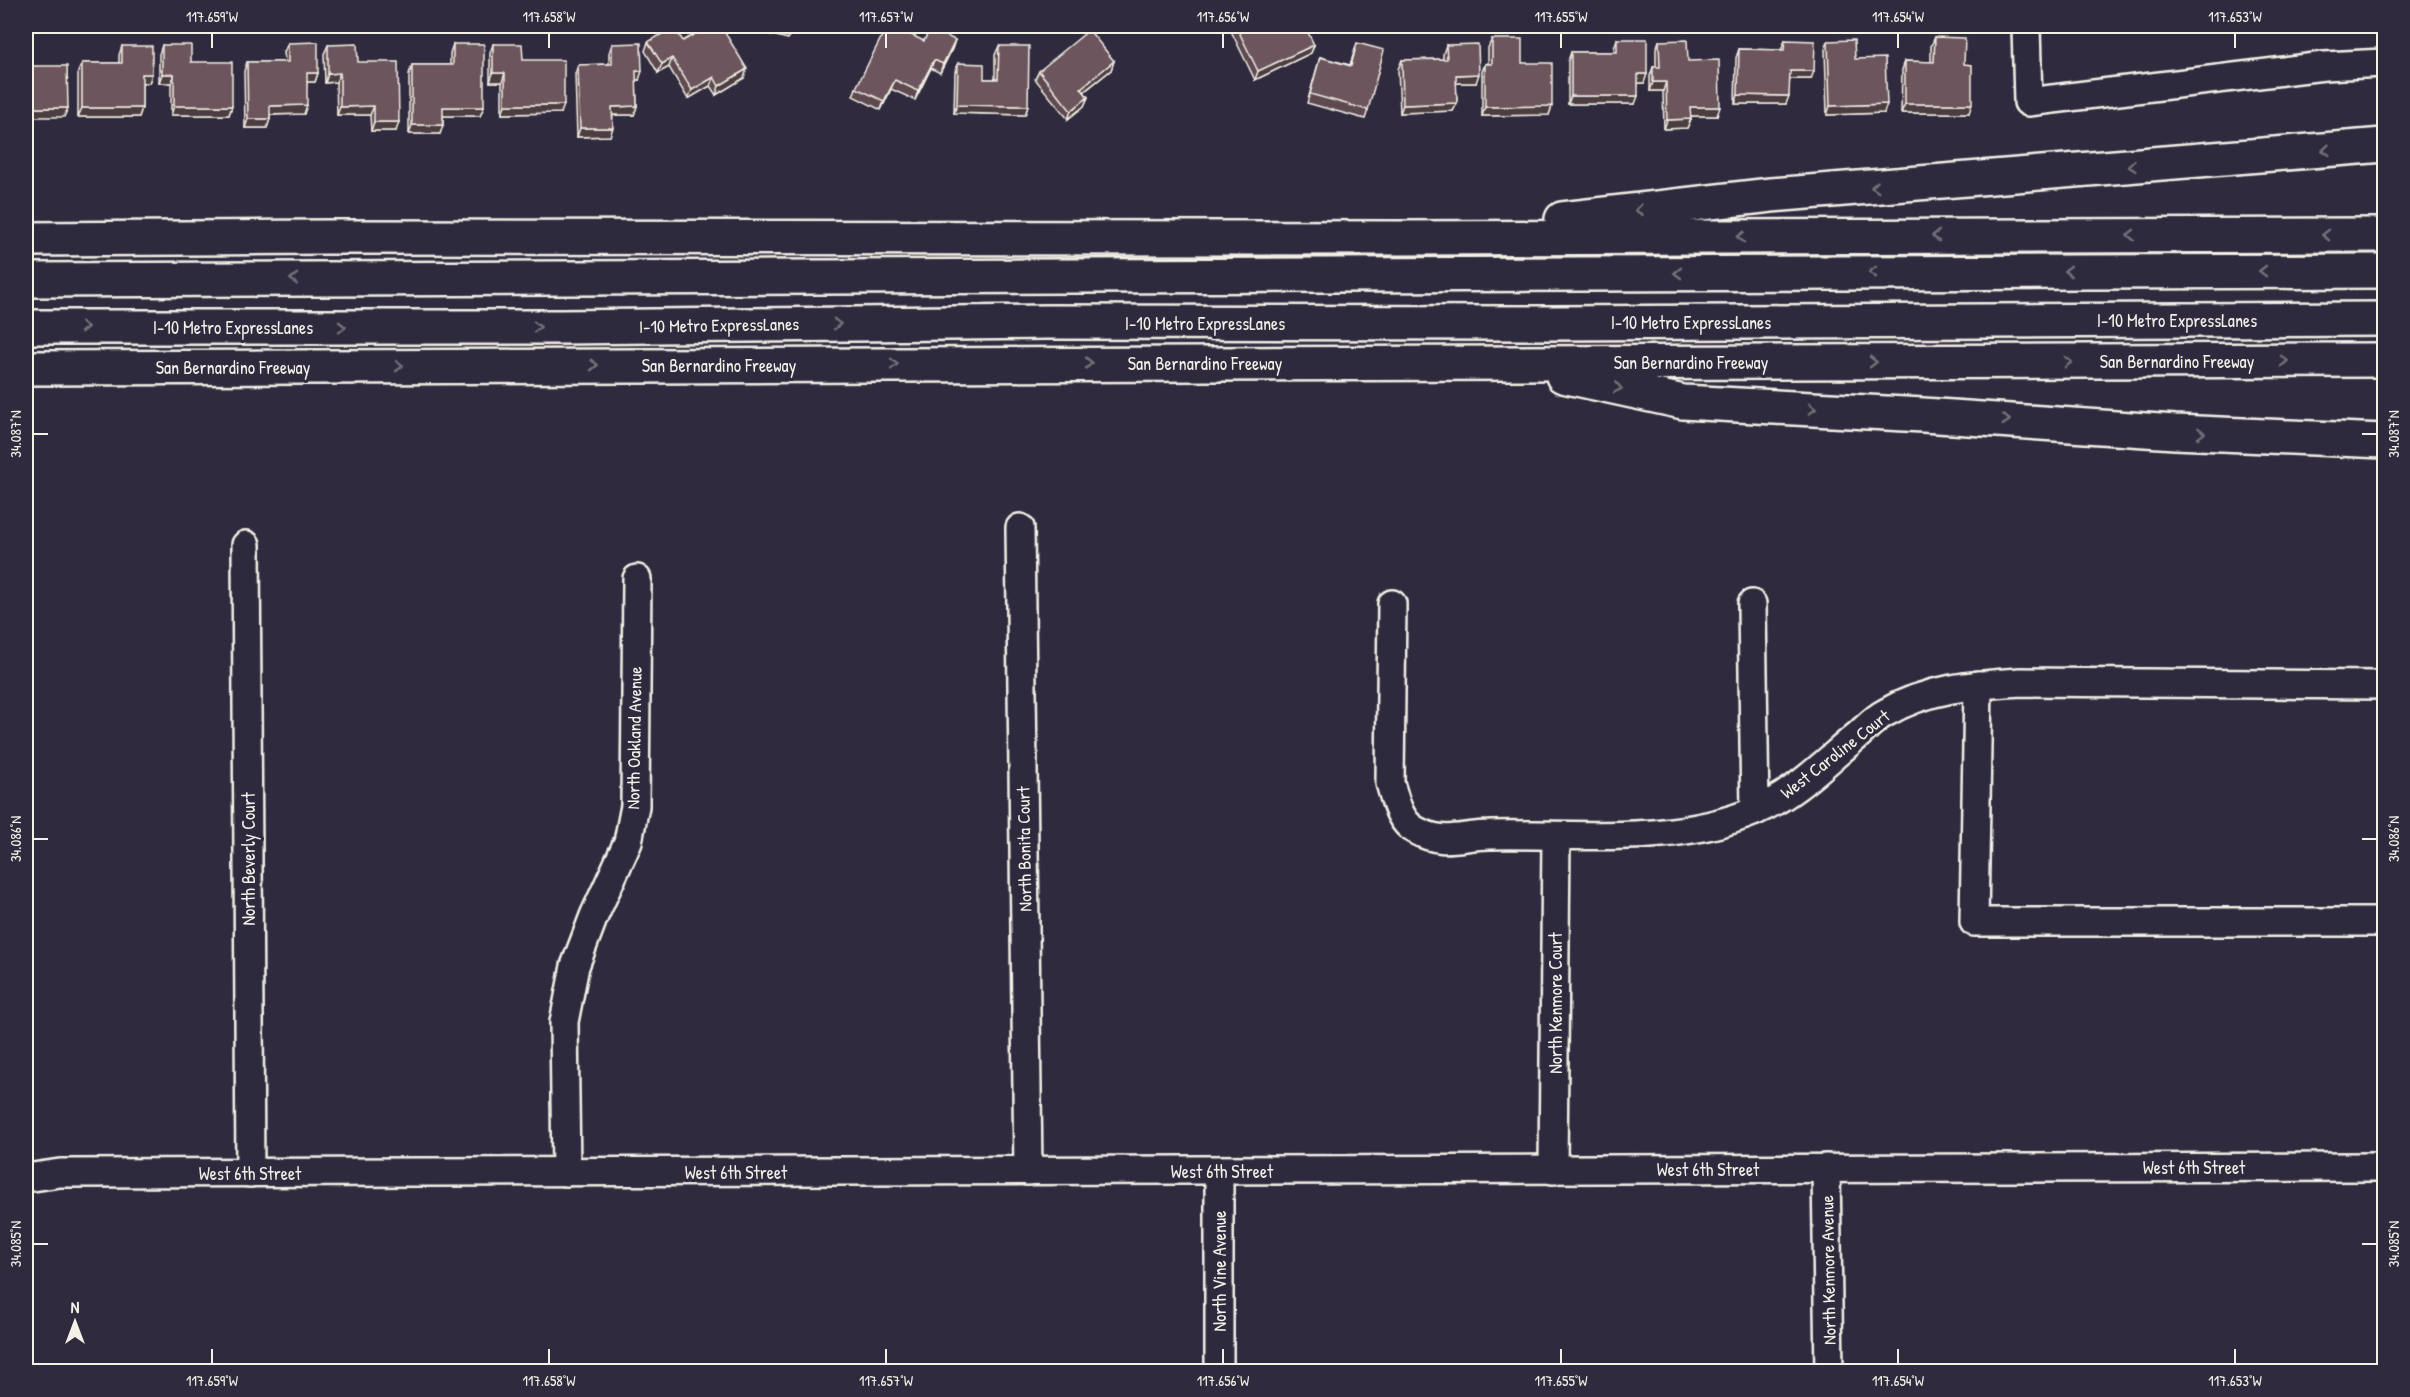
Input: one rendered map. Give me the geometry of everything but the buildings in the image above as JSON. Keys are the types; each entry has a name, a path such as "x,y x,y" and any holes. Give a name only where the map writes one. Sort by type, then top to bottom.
{"highway":[{"path":"1399,238 1771,195 2385,145"},
{"path":"26,239 2385,235"},
{"path":"26,280 2385,271"},
{"name":"I-10 Metro ExpressLanes","path":"26,327 560,327 1035,322 1549,323 2385,319"},
{"name":"San Bernardino Freeway","path":"26,368 2385,360"},
{"path":"1500,362 1683,402 2175,432 2385,441"}],"street":[{"path":"2026,26 2028,102 2324,66 2385,63"},
{"name":"North Bonita Court","path":"1020,528 1028,1171"},
{"name":"North Beverly Court","path":"246,545 250,1173"},
{"name":"North Oakland Avenue","path":"566,1172 564,1022 574,966 628,842 635,806 637,579"},
{"name":"West Caroline Court","path":"1392,604 1390,783 1399,811 1413,829 1440,840 1488,835 1648,834 1700,828 1755,811 1792,791 1884,713 1921,696 1978,685 2033,682 2385,685"},
{"path":"1752,604 1755,811"},
{"path":"1978,685 1974,922 2385,922"},
{"name":"North Kenmore Court","path":"1553,1170 1556,836"},
{"name":"West 6th Street","path":"26,1167 60,1173"},
{"name":"West 6th Street","path":"26,1178 60,1173 2385,1167"},
{"name":"North Kenmore Avenue","path":"1826,1168 1829,1371"},
{"name":"North Vine Avenue","path":"1219,1171 1219,1371"}]}
